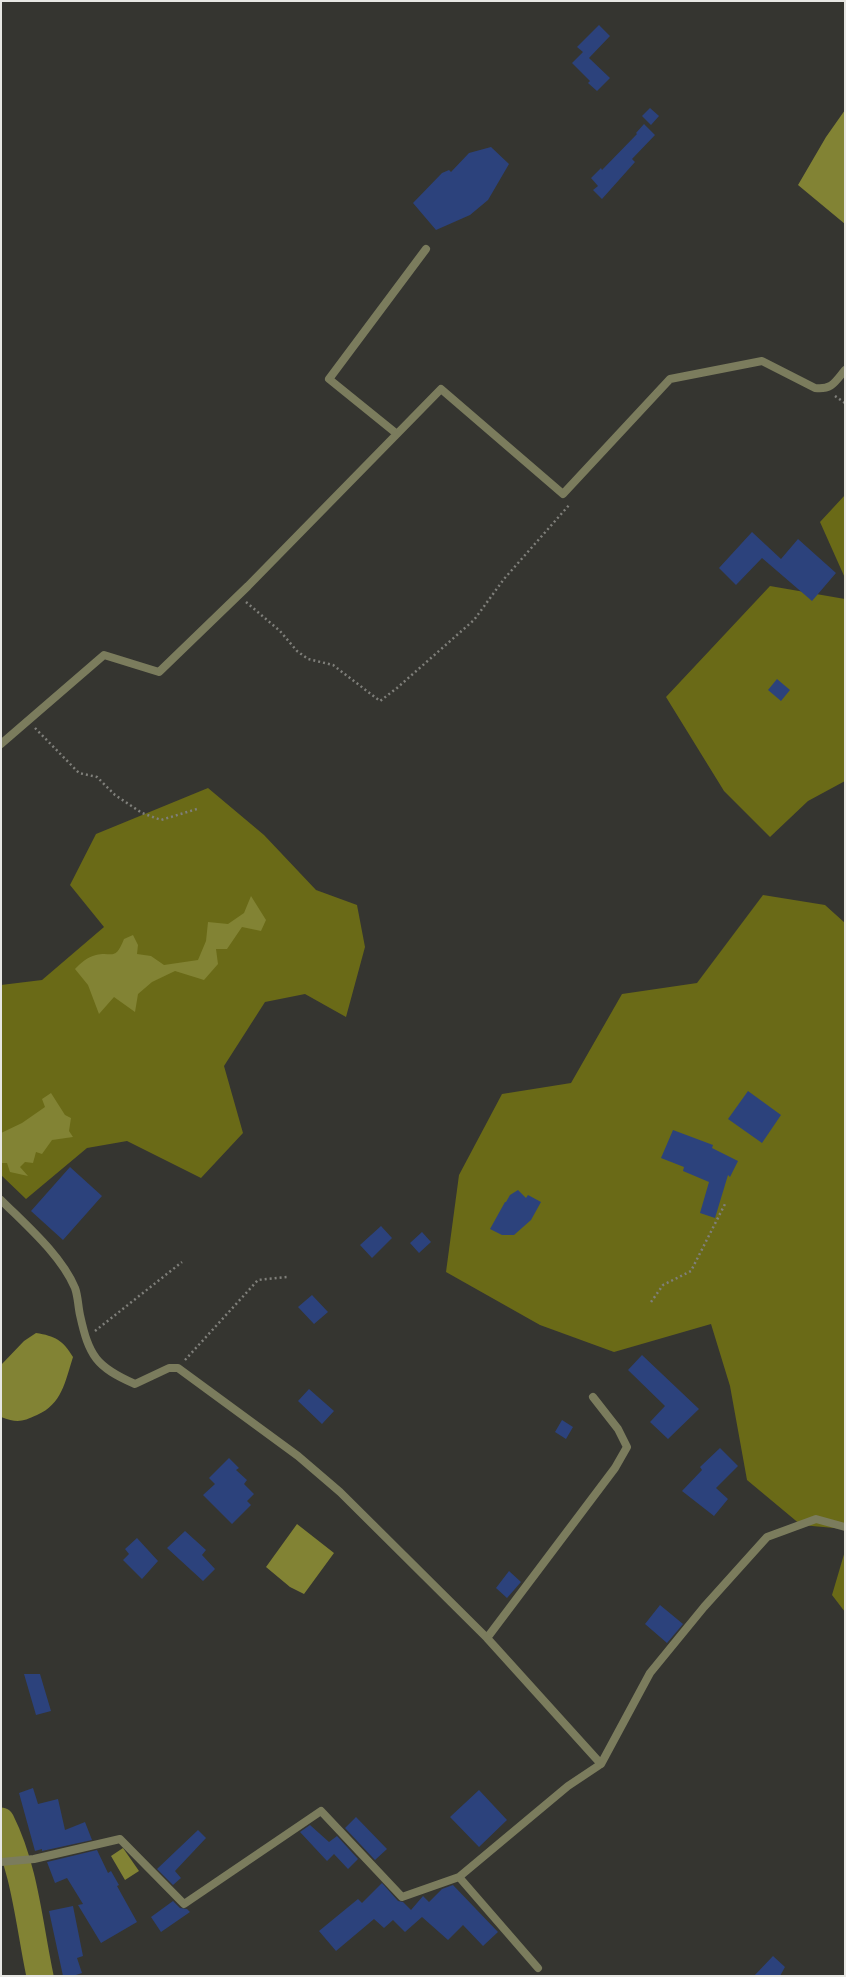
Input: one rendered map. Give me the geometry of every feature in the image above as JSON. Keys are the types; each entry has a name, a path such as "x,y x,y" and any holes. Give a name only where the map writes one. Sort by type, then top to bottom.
{"street":[{"path":"397,434 329,379 426,249"},
{"path":"1,744 104,655 159,672 239,595 441,389 563,494 670,379 762,361 815,388 824,389 832,385 845,370"},
{"path":"1,1200 52,1252 75,1288 85,1339 98,1362 112,1374 135,1384 170,1368 178,1368 298,1456 328,1482 487,1638 601,1764"},
{"path":"487,1638 615,1468 627,1447 618,1429 593,1397"},
{"path":"1,1862 34,1859 120,1839 184,1904 321,1811 402,1897 459,1877 568,1786 601,1764 650,1674 704,1608 767,1537 816,1520 845,1527"},
{"path":"459,1877 538,1968"}],"path":[{"path":"239,595 280,631 297,651 308,659 333,665 380,701 397,688 474,620 504,579 575,499"},
{"path":"27,721 79,772 97,777 115,794 142,813 161,820 197,809"},
{"path":"651,1302 663,1285 691,1271 725,1204"},
{"path":"85,1339 182,1262"},
{"path":"178,1368 258,1280 287,1277"}],"shaded area":[{"path":"845,110 845,224 798,185 826,137"},
{"path":"845,495 845,578 820,522"},
{"path":"770,586 845,599 845,781 808,801 770,837 724,791 666,697"},
{"path":"208,788 264,835 316,890 357,905 365,947 346,1017 305,994 265,1002 224,1066 243,1133 201,1178 127,1141 87,1148 26,1199 1,1175 1,985 42,980 104,927 70,885 96,834"},
{"path":"763,895 825,905 845,923 845,1529 801,1525 747,1480 730,1386 711,1324 614,1352 540,1325 446,1272 459,1175 502,1094 571,1083 622,994 697,983"},
{"path":"251,896 266,920 261,931 242,927 227,949 216,949 218,964 204,980 175,971 152,982 138,994 135,1012 114,997 99,1014 88,985 75,969 84,960 96,955 115,953 118,951 124,939 133,935 138,945 137,954 151,956 164,965 198,960 206,941 208,922 228,924 244,913"},
{"path":"51,1093 65,1115 71,1118 69,1131 73,1137 52,1140 42,1154 36,1152 33,1163 25,1162 20,1167 28,1176 10,1172 7,1163 1,1163 1,1133 22,1123 45,1107 42,1099"},
{"path":"36,1333 53,1337 58,1340 66,1346 73,1357 65,1383 52,1405 37,1415 19,1421 1,1417 1,1365 24,1341"},
{"path":"297,1524 334,1553 304,1594 290,1587 266,1567"},
{"path":"845,1551 845,1612 832,1595"},
{"path":"123,1848 139,1871 125,1880 111,1856"}],"building":[{"path":"599,25 610,36 589,58 610,78 597,91 588,83 590,81 572,63 583,52 577,47"},
{"path":"650,108 659,116 651,125 642,116"},
{"path":"644,124 655,135 632,159 635,162 602,199 593,190 598,186 591,178 601,168 602,170 637,134 636,133"},
{"path":"491,147 509,164 488,200 470,215 436,230 413,203 442,173 449,170 451,172 469,153"},
{"path":"752,532 781,559 798,539 836,573 812,601 762,558 736,585 719,568"},
{"path":"777,679 790,690 781,701 768,690"},
{"path":"748,1091 781,1115 762,1143 728,1119"},
{"path":"673,1130 713,1145 712,1148 738,1161 730,1177 728,1175 715,1218 700,1213 709,1182 683,1171 684,1167 661,1158"},
{"path":"70,1167 102,1196 63,1240 31,1211"},
{"path":"518,1190 526,1198 528,1195 541,1202 531,1220 514,1235 502,1235 490,1229 510,1195"},
{"path":"381,1226 392,1238 372,1258 360,1245"},
{"path":"422,1232 431,1242 419,1253 410,1243"},
{"path":"312,1295 328,1312 314,1324 298,1307"},
{"path":"642,1355 699,1409 668,1439 650,1422 665,1406 628,1370"},
{"path":"309,1389 334,1411 322,1424 298,1401"},
{"path":"562,1420 573,1427 566,1439 555,1432"},
{"path":"720,1448 738,1466 716,1488 728,1499 714,1516 682,1491 702,1470 700,1467"},
{"path":"229,1458 239,1468 236,1470 247,1480 244,1484 254,1494 247,1501 251,1505 232,1524 203,1495 215,1484 209,1478"},
{"path":"185,1531 206,1550 202,1555 215,1569 203,1581 167,1548"},
{"path":"137,1538 158,1561 142,1579 123,1560 129,1554 125,1549"},
{"path":"509,1571 521,1582 507,1598 496,1588"},
{"path":"660,1605 683,1624 667,1643 645,1624"},
{"path":"24,1674 40,1674 51,1711 36,1715"},
{"path":"33,1788 38,1804 58,1799 65,1830 85,1822 92,1840 42,1851 42,1849 35,1851 19,1793"},
{"path":"479,1790 507,1820 479,1847 450,1817"},
{"path":"356,1817 387,1849 375,1860 345,1828"},
{"path":"310,1825 329,1842 337,1836 358,1859 348,1869 334,1854 327,1861 300,1832"},
{"path":"198,1830 206,1838 175,1871 181,1878 173,1885 157,1869"},
{"path":"97,1850 108,1873 111,1871 119,1885 117,1886 137,1922 101,1943 78,1905 83,1904 67,1878 55,1883 47,1862"},
{"path":"382,1883 398,1901 403,1902 411,1910 423,1896 429,1902 442,1889 453,1885 498,1932 483,1946 463,1925 448,1940 422,1917 405,1932 393,1920 384,1928 374,1919 336,1951 319,1931 358,1899 362,1903"},
{"path":"173,1901 180,1908 187,1909 190,1912 161,1932 151,1917"},
{"path":"73,1906 83,1956 77,1958 82,1973 73,1976 63,1976 49,1911"},
{"path":"773,1956 785,1967 780,1976 754,1976"}],"waterway":[{"path":"1,1821 16,1858 21,1877 40,1976"}]}
